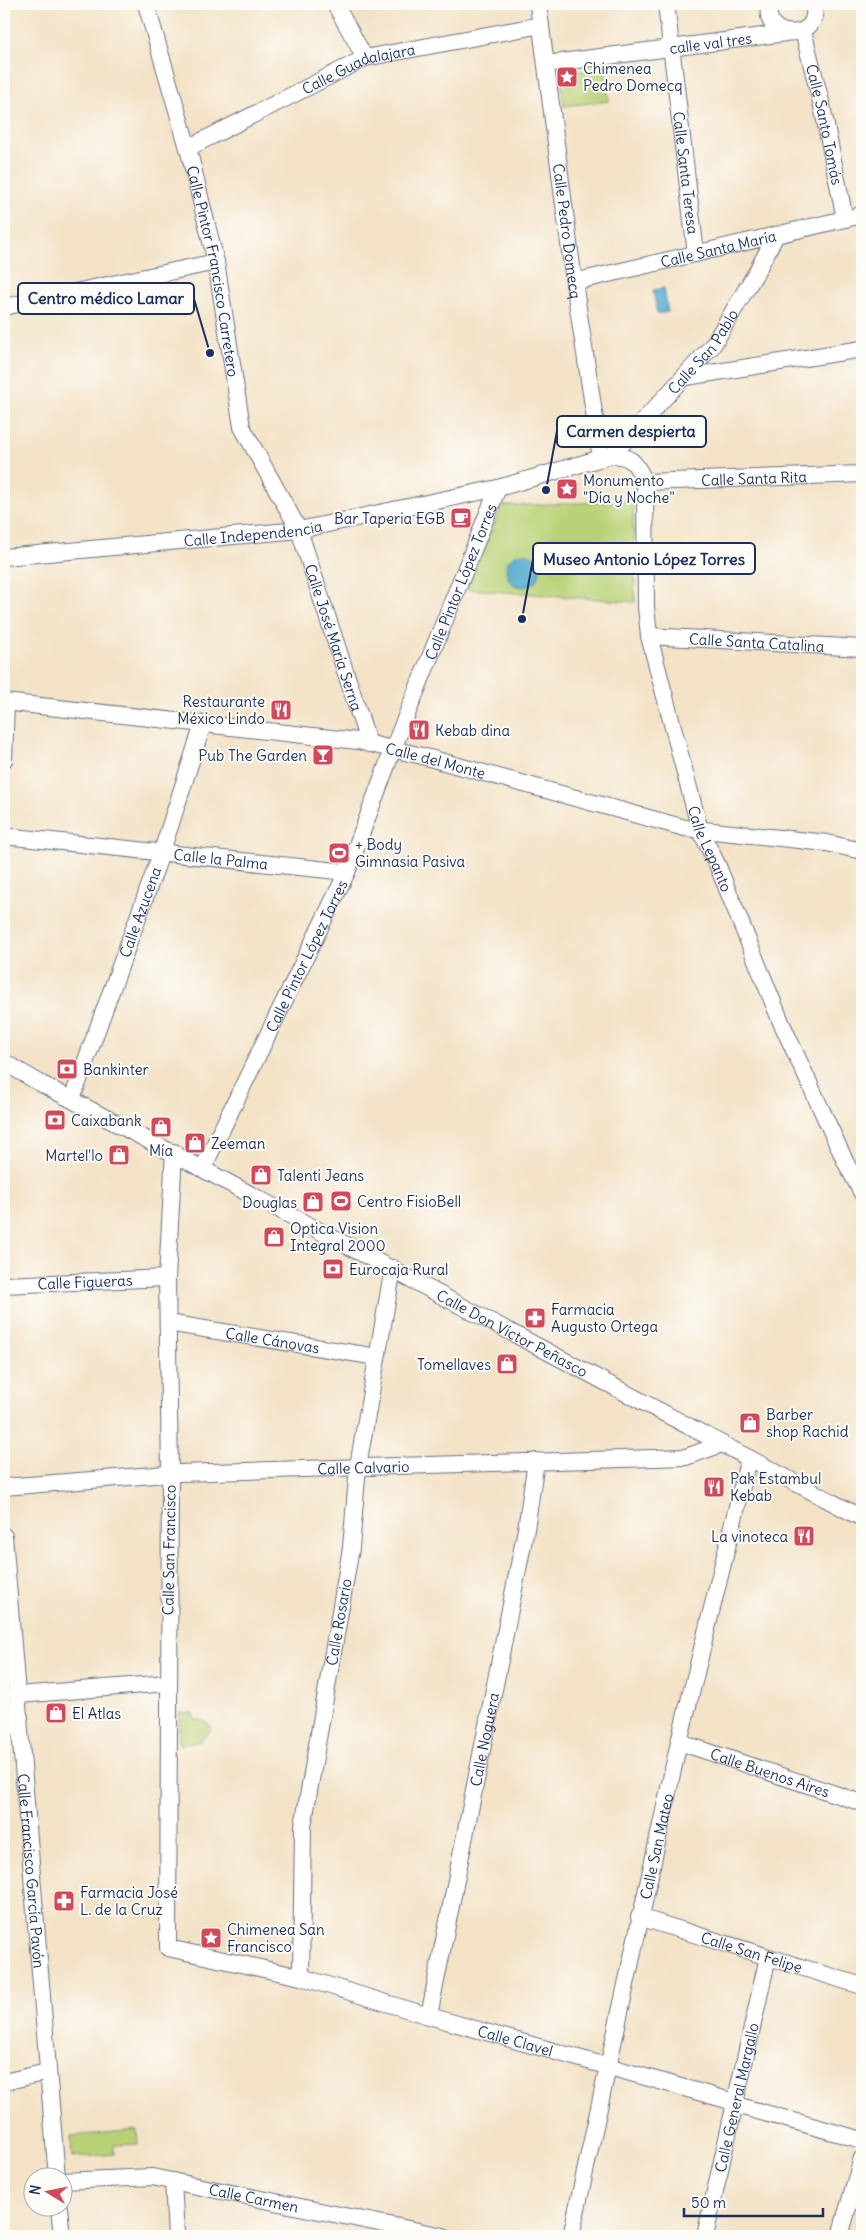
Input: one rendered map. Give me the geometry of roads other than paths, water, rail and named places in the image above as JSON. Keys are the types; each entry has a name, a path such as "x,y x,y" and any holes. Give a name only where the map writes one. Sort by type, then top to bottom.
{"street":[{"name":"Calle Pintor Francisco Carretero","path":"146,4 188,148 216,262 242,427 299,530"},
{"path":"335,4 365,58"},
{"name":"Calle Pedro Domecq","path":"538,4 574,282 607,457"},
{"name":"Calle Santa Teresa","path":"666,4 696,254"},
{"path":"770,4 769,15 772,22 786,33"},
{"path":"803,31 812,20 814,14 813,4"},
{"name":"Calle Guadalajara","path":"188,148 365,58 541,25"},
{"name":"calle val tres","path":"546,64 803,31"},
{"name":"Calle Santo Tomás","path":"803,31 822,106 845,218"},
{"name":"Calle Santa María","path":"574,282 862,215"},
{"name":"Calle San Pablo","path":"607,457 686,377 713,346 758,272 776,235"},
{"path":"4,307 216,262"},
{"path":"686,377 862,349"},
{"path":"607,457 626,456 637,466 645,482"},
{"name":"Calle Independencia","path":"4,557 299,530 498,488 607,457"},
{"name":"Calle Santa Rita","path":"645,482 862,474"},
{"name":"Calle Lepanto","path":"645,482 646,607 649,636 700,830 717,864 781,1022 854,1163 862,1193"},
{"name":"Calle Pintor López Torres","path":"203,1168 347,872 393,749 498,488"},
{"name":"Calle José María Serna","path":"299,530 369,744"},
{"name":"Calle Santa Catalina","path":"649,636 862,648"},
{"path":"4,760 5,702"},
{"name":"Calle del Monte","path":"5,702 342,739 393,749 685,828 826,843 862,851"},
{"name":"Calle Azucena","path":"72,1099 162,851 203,724"},
{"name":"Calle la Palma","path":"4,836 162,851 347,872"},
{"name":"Calle Don Víctor Peñasco","path":"4,1062 862,1518"},
{"name":"Calle San Francisco","path":"168,1948 170,1473 167,1278 174,1152"},
{"name":"Calle Rosario","path":"301,1977 303,1826 350,1548 358,1466 393,1268"},
{"name":"Calle Figueras","path":"4,1286 167,1278"},
{"name":"Calle Cánovas","path":"168,1323 377,1357"},
{"name":"Calle Calvario","path":"4,1487 170,1473 686,1457 722,1444"},
{"name":"Calle San Mateo","path":"571,2236 609,2066 639,1917 679,1742 749,1458"},
{"name":"Calle Noguera","path":"430,2016 526,1529 536,1461"},
{"name":"Calle Francisco García Pavón","path":"4,1536 18,1695 12,1718 56,2168"},
{"path":"18,1695 168,1683"},
{"name":"Calle Buenos Aires","path":"679,1742 862,1803"},
{"name":"Calle San Felipe","path":"639,1917 862,1986"},
{"name":"Calle Clavel","path":"168,1948 301,1977 430,2016 728,2100 736,2105 862,2140"},
{"name":"Calle General Margallo","path":"705,2236 768,1957"},
{"path":"4,2082 47,2072"},
{"path":"840,2236 862,2158"},
{"name":"Calle Carmen","path":"72,2181 152,2177 443,2236"},
{"path":"173,2181 176,2236"},
{"path":"60,2218 62,2236"}],"water":[{"path":"664,288 668,312 657,314 653,290"},
{"path":"523,553 530,554 535,558 539,563 539,577 535,582 530,586 523,587 516,586 511,582 507,577 506,570 507,563 511,558 516,554"}],"place":[{"name":"Chimenea Pedro Domecq","path":"567,77"},
{"name":"Centro médico Lamar","path":"210,353"},
{"name":"Monumento \"Día y Noche\"","path":"567,489"},
{"name":"Carmen despierta","path":"546,490"},
{"name":"Bar Taperia EGB","path":"461,518"},
{"name":"Museo Antonio López Torres","path":"522,619"},
{"name":"Restaurante México Lindo","path":"281,710"},
{"name":"Kebab dina","path":"419,730"},
{"name":"Pub The Garden","path":"323,755"},
{"name":"+ Body Gimnasia Pasiva","path":"339,853"},
{"name":"Bankinter","path":"67,1069"},
{"name":"Caixabank","path":"55,1120"},
{"name":"Mía","path":"161,1127"},
{"name":"Zeeman","path":"195,1143"},
{"name":"Martel'lo","path":"119,1155"},
{"name":"Talenti Jeans","path":"261,1175"},
{"name":"Centro FisioBell","path":"341,1201"},
{"name":"Douglas","path":"313,1202"},
{"name":"Optica Vision Integral 2000","path":"274,1237"},
{"name":"Eurocaja Rural","path":"333,1269"},
{"name":"Farmacia Augusto Ortega","path":"535,1318"},
{"name":"Tomellaves","path":"507,1364"},
{"name":"Barber shop Rachid","path":"750,1423"},
{"name":"Pak Estambul Kebab","path":"714,1487"},
{"name":"La vinoteca","path":"804,1536"},
{"name":"El Atlas","path":"56,1713"},
{"name":"Farmacia José L. de la Cruz","path":"64,1901"},
{"name":"Chimenea San Francisco","path":"211,1938"}]}
